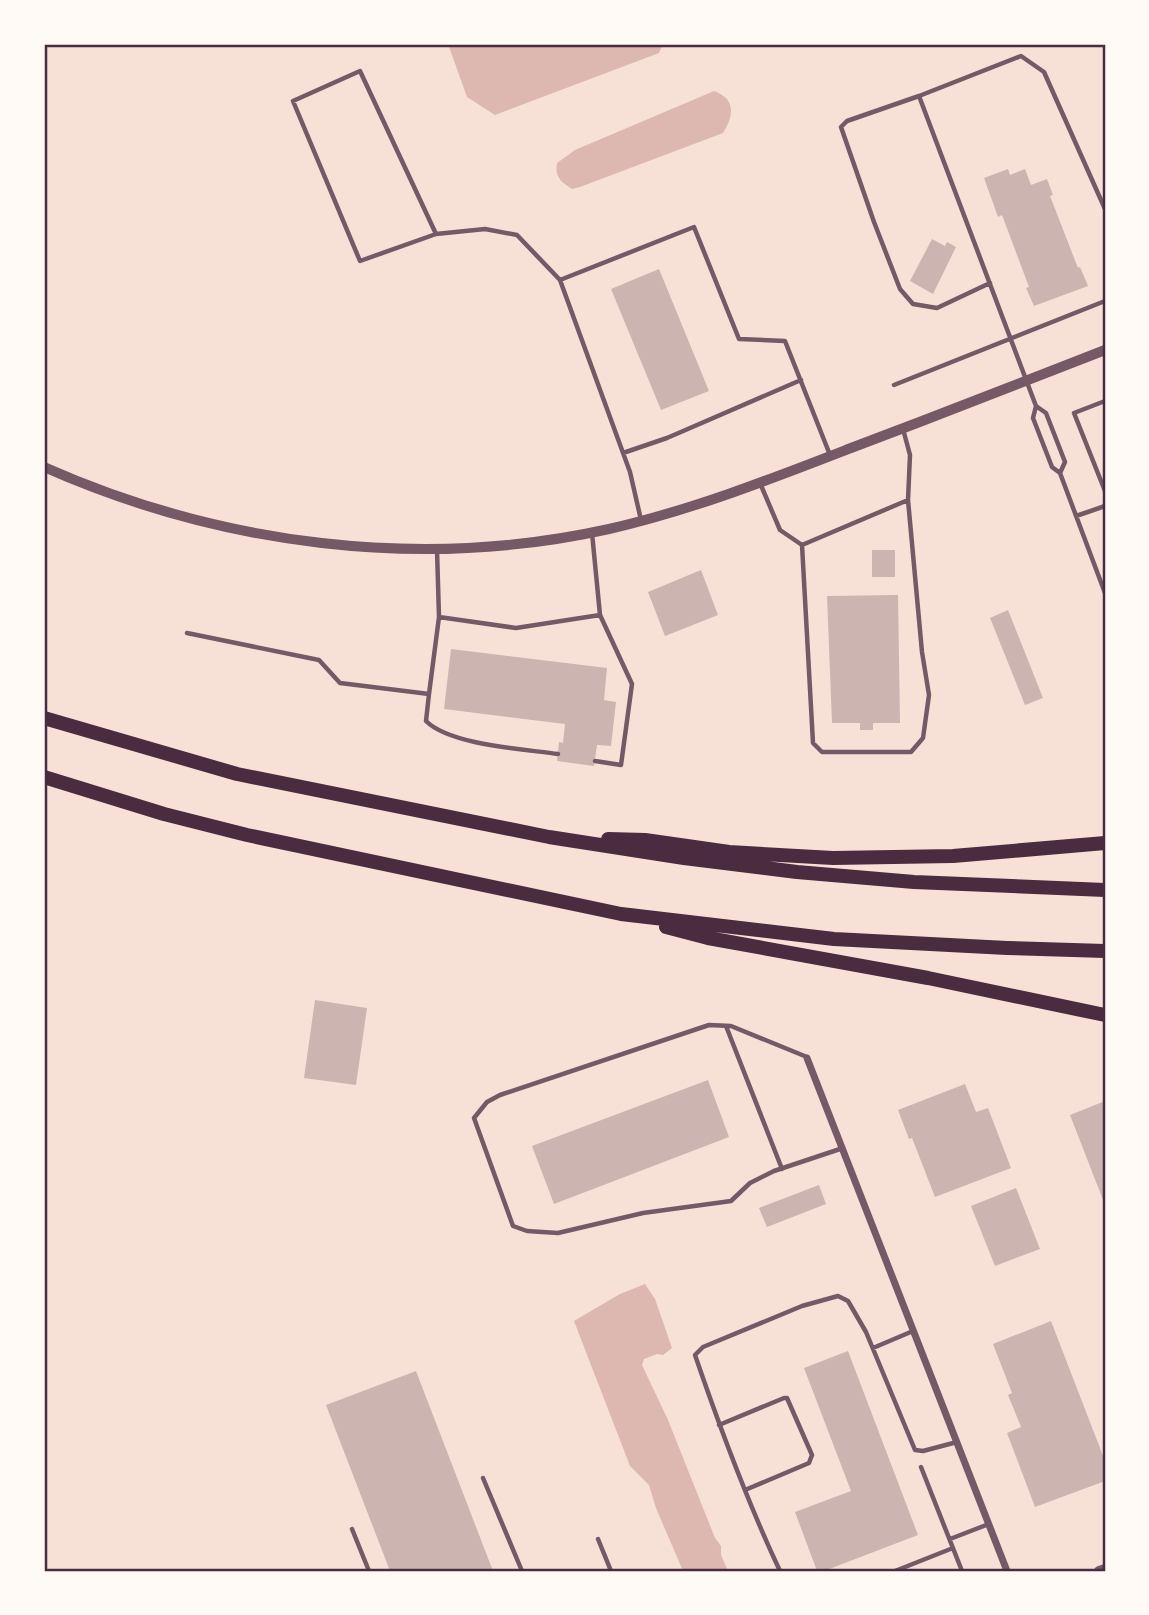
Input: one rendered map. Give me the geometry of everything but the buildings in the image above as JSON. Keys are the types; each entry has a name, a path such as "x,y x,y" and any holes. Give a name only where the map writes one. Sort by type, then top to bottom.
{"highway":[{"path":"44,718 237,774 549,838 684,859 797,872 914,882 1105,890"},
{"path":"44,777 164,814 247,835 621,914 708,938 928,978 1105,1015"},
{"path":"549,838 645,840 730,852 833,858 953,856 1105,842"},
{"path":"621,914 834,939 1105,951"}],"street":[{"path":"44,467 124,499 257,534 332,545 437,549 523,543 592,533 726,496 1105,350"},
{"path":"807,1058 1007,1571"},
{"path":"1099,1571 1105,1569"}],"lane":[{"path":"990,283 937,309 913,304 900,289 874,222 841,127 847,121 1021,56 1044,72 1105,209"},
{"path":"436,234 360,71 293,101 360,261 436,234 485,229 517,235 561,280 630,472 640,520"},
{"path":"919,96 1027,381 1035,406 1033,418 1052,467 1060,473 1105,593"},
{"path":"561,280 694,227 738,339 785,341 830,456"},
{"path":"894,385 1105,302"},
{"path":"623,453 667,438 801,380"},
{"path":"1105,401 1074,413 1105,491"},
{"path":"1035,406 1046,413 1065,462 1060,473"},
{"path":"802,545 813,743 822,752 911,752 923,738 929,695 922,652 908,500 910,455 903,429"},
{"path":"760,484 780,530 802,545"},
{"path":"802,545 908,500"},
{"path":"1076,516 1105,506"},
{"path":"592,533 600,615 632,684 621,765 595,761"},
{"path":"437,549 439,617 426,721 435,730 490,745 558,754"},
{"path":"439,617 516,628 600,615"},
{"path":"187,633 319,660 340,683 429,694"},
{"path":"807,1058 726,1026 709,1025 500,1095 487,1101 474,1118 513,1226 527,1231 558,1233 643,1213 732,1202 750,1183 843,1148"},
{"path":"726,1026 782,1169"},
{"path":"780,1571 719,1425 695,1355 703,1347 802,1306 838,1296 848,1301 873,1348 915,1450 923,1451 957,1442"},
{"path":"873,1348 914,1331"},
{"path":"719,1425 787,1398 812,1455 809,1462 745,1490"},
{"path":"921,1467 962,1571"},
{"path":"483,1478 522,1571"},
{"path":"950,1539 989,1524"},
{"path":"352,1529 369,1571"},
{"path":"598,1539 611,1571"},
{"path":"895,1571 953,1548"}],"shaded area":[{"path":"448,44 663,44 659,53 495,115 467,97"},
{"path":"714,91 726,98 731,108 723,133 580,187 572,189 559,178 557,163 575,150"},
{"path":"645,1284 655,1299 672,1348 663,1355 657,1354 644,1359 642,1365 668,1420 715,1538 721,1546 721,1555 728,1571 683,1571 649,1485 630,1466 574,1321 620,1294"}]}
